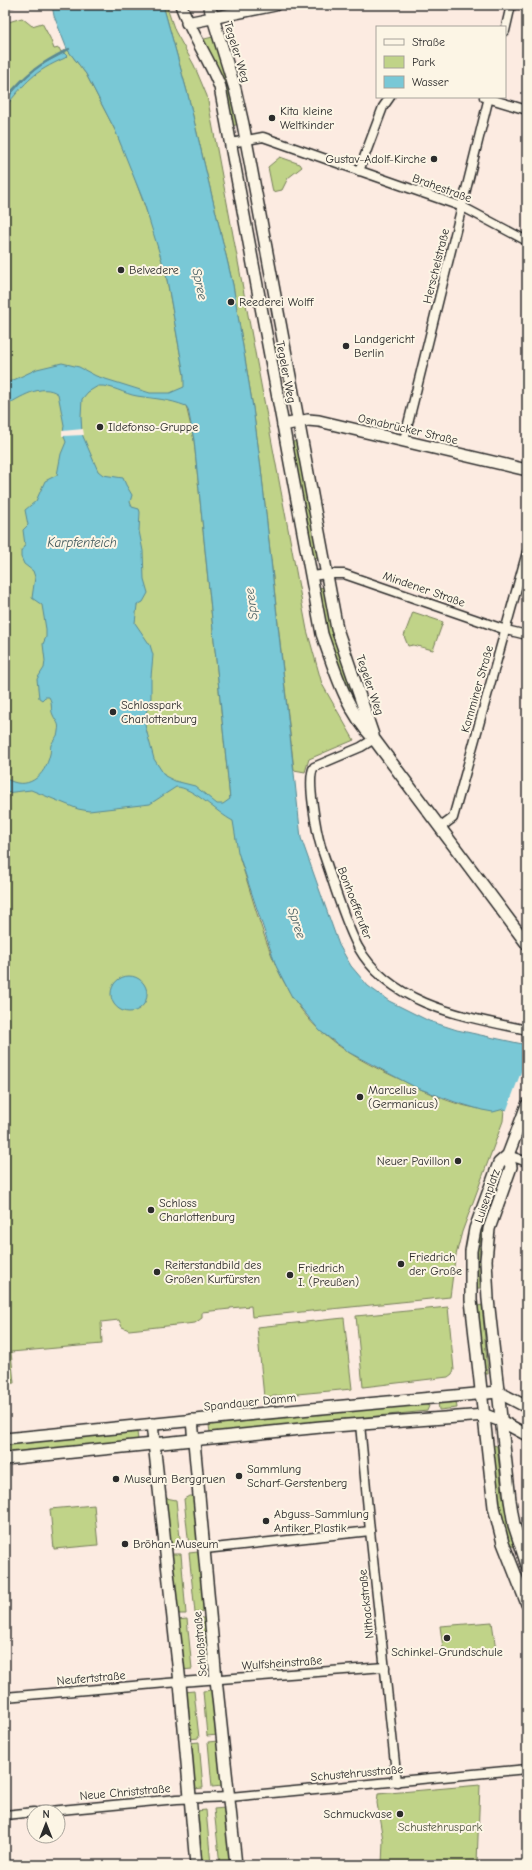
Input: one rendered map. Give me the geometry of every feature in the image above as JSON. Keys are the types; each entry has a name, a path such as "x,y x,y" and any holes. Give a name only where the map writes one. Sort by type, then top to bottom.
{"main road":[{"name":"Tegeler Weg","path":"181,5 187,22 212,68 220,87 322,634 337,676 351,709 365,729 442,827 527,944"},
{"name":"Tegeler Weg","path":"209,5 235,89 246,140 337,629 374,739"},
{"path":"187,22 275,5"},
{"name":"Osnabrücker Straße","path":"283,425 299,422 319,421 527,470"},
{"path":"508,1155 527,1105"},
{"name":"Luisenplatz","path":"527,1565 514,1525 488,1299 486,1250 489,1229 511,1167 508,1155 499,1163 476,1229 471,1251 471,1300 498,1526 503,1543 527,1604"},
{"name":"Spandauer Damm","path":"5,1439 482,1392 498,1392"},
{"path":"498,1392 527,1407"},
{"path":"5,1458 155,1445 360,1424 485,1416 501,1421 527,1435"},
{"name":"Schloßstraße","path":"192,1420 216,1679 230,1797 236,1865"},
{"name":"Schloßstraße","path":"152,1424 180,1683 196,1865"}],"street":[{"path":"506,28 511,5"},
{"path":"359,171 382,106 389,98"},
{"name":"Herschelstraße","path":"404,440 463,207 487,98"},
{"path":"490,98 527,110"},
{"name":"Brahestraße","path":"231,143 263,137 463,207 527,241"},
{"name":"Kamminer Straße","path":"442,827 453,818 527,552"},
{"name":"Mindener Straße","path":"312,576 344,574 527,636"},
{"name":"Bonhoefferufer","path":"374,739 361,747 314,767 310,778 317,834 350,929 358,947 368,963 379,974 407,994 445,1010 527,1030"},
{"path":"508,1155 527,1162"},
{"name":"Nithackstraße","path":"360,1424 397,1782"},
{"path":"205,1549 370,1531"},
{"name":"Wulfsheinstraße","path":"180,1683 385,1667"},
{"name":"Neufertstraße","path":"5,1697 180,1683"},
{"name":"Schustehrusstraße","path":"190,1798 230,1797 527,1769"},
{"name":"Neue Christstraße","path":"66,1809 190,1798"},
{"path":"5,1815 26,1813"}],"green space":[{"path":"163,5 166,5 175,31 194,65 207,96 307,630 322,684 354,740 309,759 305,772 294,770 261,468 233,285 188,95"},
{"name":"Schlosspark Charlottenburg","path":"22,18 32,26 42,23 54,49 59,48 61,52 67,49 86,74 115,130 130,165 153,229 166,274 184,375 186,405 194,440 230,799 240,859 272,957 296,1002 312,1022 331,1040 349,1053 378,1069 454,1103 479,1109 504,1109 503,1121 462,1232 455,1259 450,1297 252,1317 251,1306 230,1308 202,1312 202,1318 195,1323 129,1330 122,1327 119,1320 101,1322 102,1344 11,1352 14,1383 5,1384 5,23"},
{"path":"213,37 229,83 239,124 232,126 200,40"},
{"path":"280,157 300,164 302,167 288,178 282,190 273,192 268,167"},
{"path":"273,344 280,347 291,403 288,404 281,366"},
{"path":"299,441 320,558 313,559 292,442"},
{"path":"325,587 365,722 356,711 330,642 318,588"},
{"path":"413,612 443,622 433,650 413,645 408,646 404,636"},
{"path":"503,1167 506,1168 482,1234 479,1255 480,1288 477,1288 477,1255 482,1226"},
{"path":"482,1305 488,1374 485,1374 478,1306"},
{"path":"448,1307 454,1370 452,1374 448,1377 363,1387 356,1316"},
{"path":"344,1318 352,1389 264,1397 257,1327"},
{"path":"456,1401 457,1408 439,1410 438,1402"},
{"path":"424,1404 429,1406 427,1411 210,1433 209,1425"},
{"path":"137,1432 138,1440 5,1453 5,1445"},
{"path":"493,1445 497,1446 502,1494 514,1547 507,1543 500,1510"},
{"path":"189,1496 194,1496 199,1541 197,1541 198,1546 189,1547 184,1499"},
{"path":"166,1498 176,1500 181,1548 171,1549"},
{"path":"94,1505 98,1545 54,1549 50,1509"},
{"path":"198,1552 198,1555 200,1555 206,1612 195,1613 189,1553"},
{"path":"171,1554 181,1554 186,1614 177,1614"},
{"path":"196,1618 206,1618 211,1667 201,1668"},
{"path":"187,1619 192,1669 182,1670 177,1620"},
{"path":"492,1622 496,1650 444,1655 440,1626"},
{"path":"213,1690 218,1735 207,1736 203,1691"},
{"path":"194,1691 199,1738 189,1739 184,1692"},
{"path":"218,1741 223,1786 212,1787 208,1742"},
{"path":"199,1742 203,1788 194,1789 189,1743"},
{"name":"Schustehruspark","path":"480,1785 477,1863 495,1865 382,1865 383,1840 377,1803 378,1794"},
{"path":"225,1808 231,1865 220,1865 214,1809"},
{"path":"206,1810 211,1865 201,1865 196,1811"}],"water":[{"path":"52,5 163,5 188,95 233,285 261,468 301,838 339,945 351,966 368,986 389,1001 429,1021 457,1030 527,1045 527,1117 504,1109 493,1112 482,1110 415,1087 350,1053 320,1031 292,997 276,966 238,852 233,821 190,791 176,787 150,804 89,811 78,809 31,790 5,793 5,778 13,782 28,783 39,775 48,762 51,745 58,733 58,724 52,713 49,697 45,697 42,700 39,698 37,679 44,668 45,661 43,644 46,637 46,629 42,605 32,598 35,577 33,571 24,564 21,557 21,551 25,545 23,530 28,525 25,510 36,501 45,481 57,475 61,454 66,442 63,434 64,425 58,394 52,391 38,390 31,392 5,406 5,384 37,369 62,363 79,367 96,376 150,393 170,393 184,387 184,375 166,274 143,200 115,130 86,74 67,49 54,16","holes":["98,386 103,386 132,395 173,402 186,406 188,409 194,440 230,799 223,804 217,804 195,786 175,781 165,776 154,759 145,725 145,716 151,698 153,655 150,645 135,623 137,605 143,602 148,593 144,579 143,551 139,531 140,512 139,509 132,507 130,502 132,495 123,478 103,475 98,471 82,434 82,399 88,392"]},
{"path":"64,53 67,56 65,58 45,68 31,78 5,107 5,101 28,75 39,66"},
{"path":"129,976 139,979 144,984 147,994 144,1004 139,1009 129,1012 119,1009 114,1004 111,994 114,984 119,979"}],"pier":[{"path":"83,429 84,435 62,436 62,431"},
{"path":"527,1056 527,1119 506,1112"}],"waterway":[{"path":"5,99 20,82 34,70 49,59 69,49"}],"railway":[{"path":"5,8 19,5"}],"place":[{"name":"Kita kleine Weltkinder","path":"272,118"},
{"name":"Gustav-Adolf-Kirche","path":"434,159"},
{"name":"Belvedere","path":"121,270"},
{"name":"Reederei Wolff","path":"231,302"},
{"name":"Landgericht Berlin","path":"346,346"},
{"name":"Ildefonso-Gruppe","path":"100,427"},
{"name":"Schlosspark Charlottenburg","path":"113,712"},
{"name":"Marcellus (Germanicus)","path":"360,1097"},
{"name":"Neuer Pavillon","path":"458,1161"},
{"name":"Schloss Charlottenburg","path":"151,1210"},
{"name":"Friedrich der Große","path":"401,1264"},
{"name":"Reiterstandbild des Großen Kurfürsten","path":"157,1272"},
{"name":"Friedrich I. (Preußen)","path":"290,1275"},
{"name":"Sammlung Scharf-Gerstenberg","path":"239,1476"},
{"name":"Museum Berggruen","path":"116,1479"},
{"name":"Abguss-Sammlung Antiker Plastik","path":"266,1521"},
{"name":"Bröhan-Museum","path":"125,1544"},
{"name":"Schinkel-Grundschule","path":"447,1638"},
{"name":"Schmuckvase","path":"400,1814"}],"water label":[{"name":"Spree","path":"200,284"},
{"name":"Karpfenteich","path":"82,542"},
{"name":"Spree","path":"251,604"},
{"name":"Spree","path":"297,923"}]}
